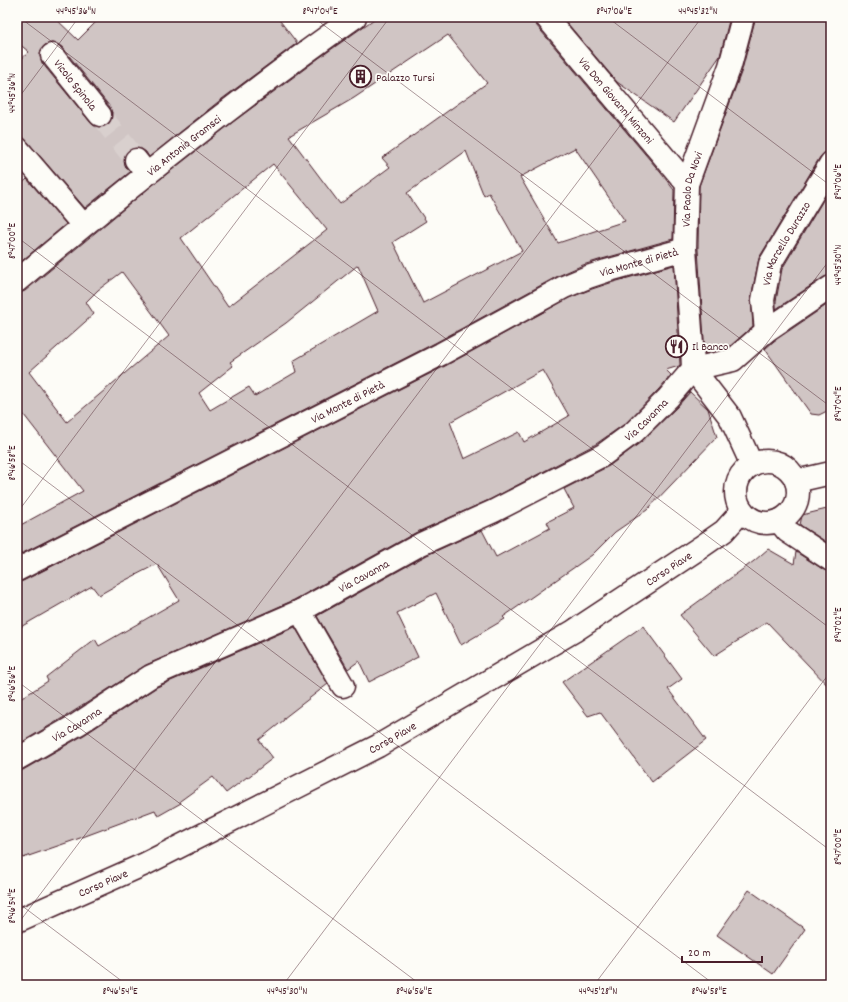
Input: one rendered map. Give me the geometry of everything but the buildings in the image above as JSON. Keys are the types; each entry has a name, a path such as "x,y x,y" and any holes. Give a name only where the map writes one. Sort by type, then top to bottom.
{"street":[{"name":"Via Antonio Gramsci","path":"17,280 83,225 141,167 235,104 355,17"},
{"name":"Via Don Giovanni Minzoni","path":"546,17 687,184"},
{"name":"Via Paolo Da Novi","path":"693,368 685,249 687,184 730,66 743,17"},
{"name":"Vicolo Spinola","path":"52,55 100,115"},
{"path":"17,148 83,225"},
{"name":"Via Marcello Durazzo","path":"766,331 763,300 770,264 831,162"},
{"name":"Via Monte di Pietà","path":"17,570 441,354 564,287 606,271 685,249"},
{"path":"752,465 730,417 693,368 733,360 766,331 831,287"},
{"name":"Via Cavanna","path":"17,759 78,724 151,676 300,611 421,544 494,511 604,455 634,432 668,398 693,368"},
{"path":"762,462 772,462 782,465 790,472 796,481 798,493 796,504 789,515 779,521 769,524 758,522 750,518 742,511 737,499 737,486 742,474 752,465 762,462"},
{"path":"796,481 831,473"},
{"name":"Corso Piave","path":"17,921 145,864 378,746 574,631 724,531 742,511"},
{"path":"779,521 787,531 831,560"},
{"path":"300,611 343,686"}],"tunnel":[{"path":"100,115 136,160"}],"place":[{"name":"Palazzo Tursi","path":"361,77"},
{"name":"Il Banco","path":"677,346"}]}
